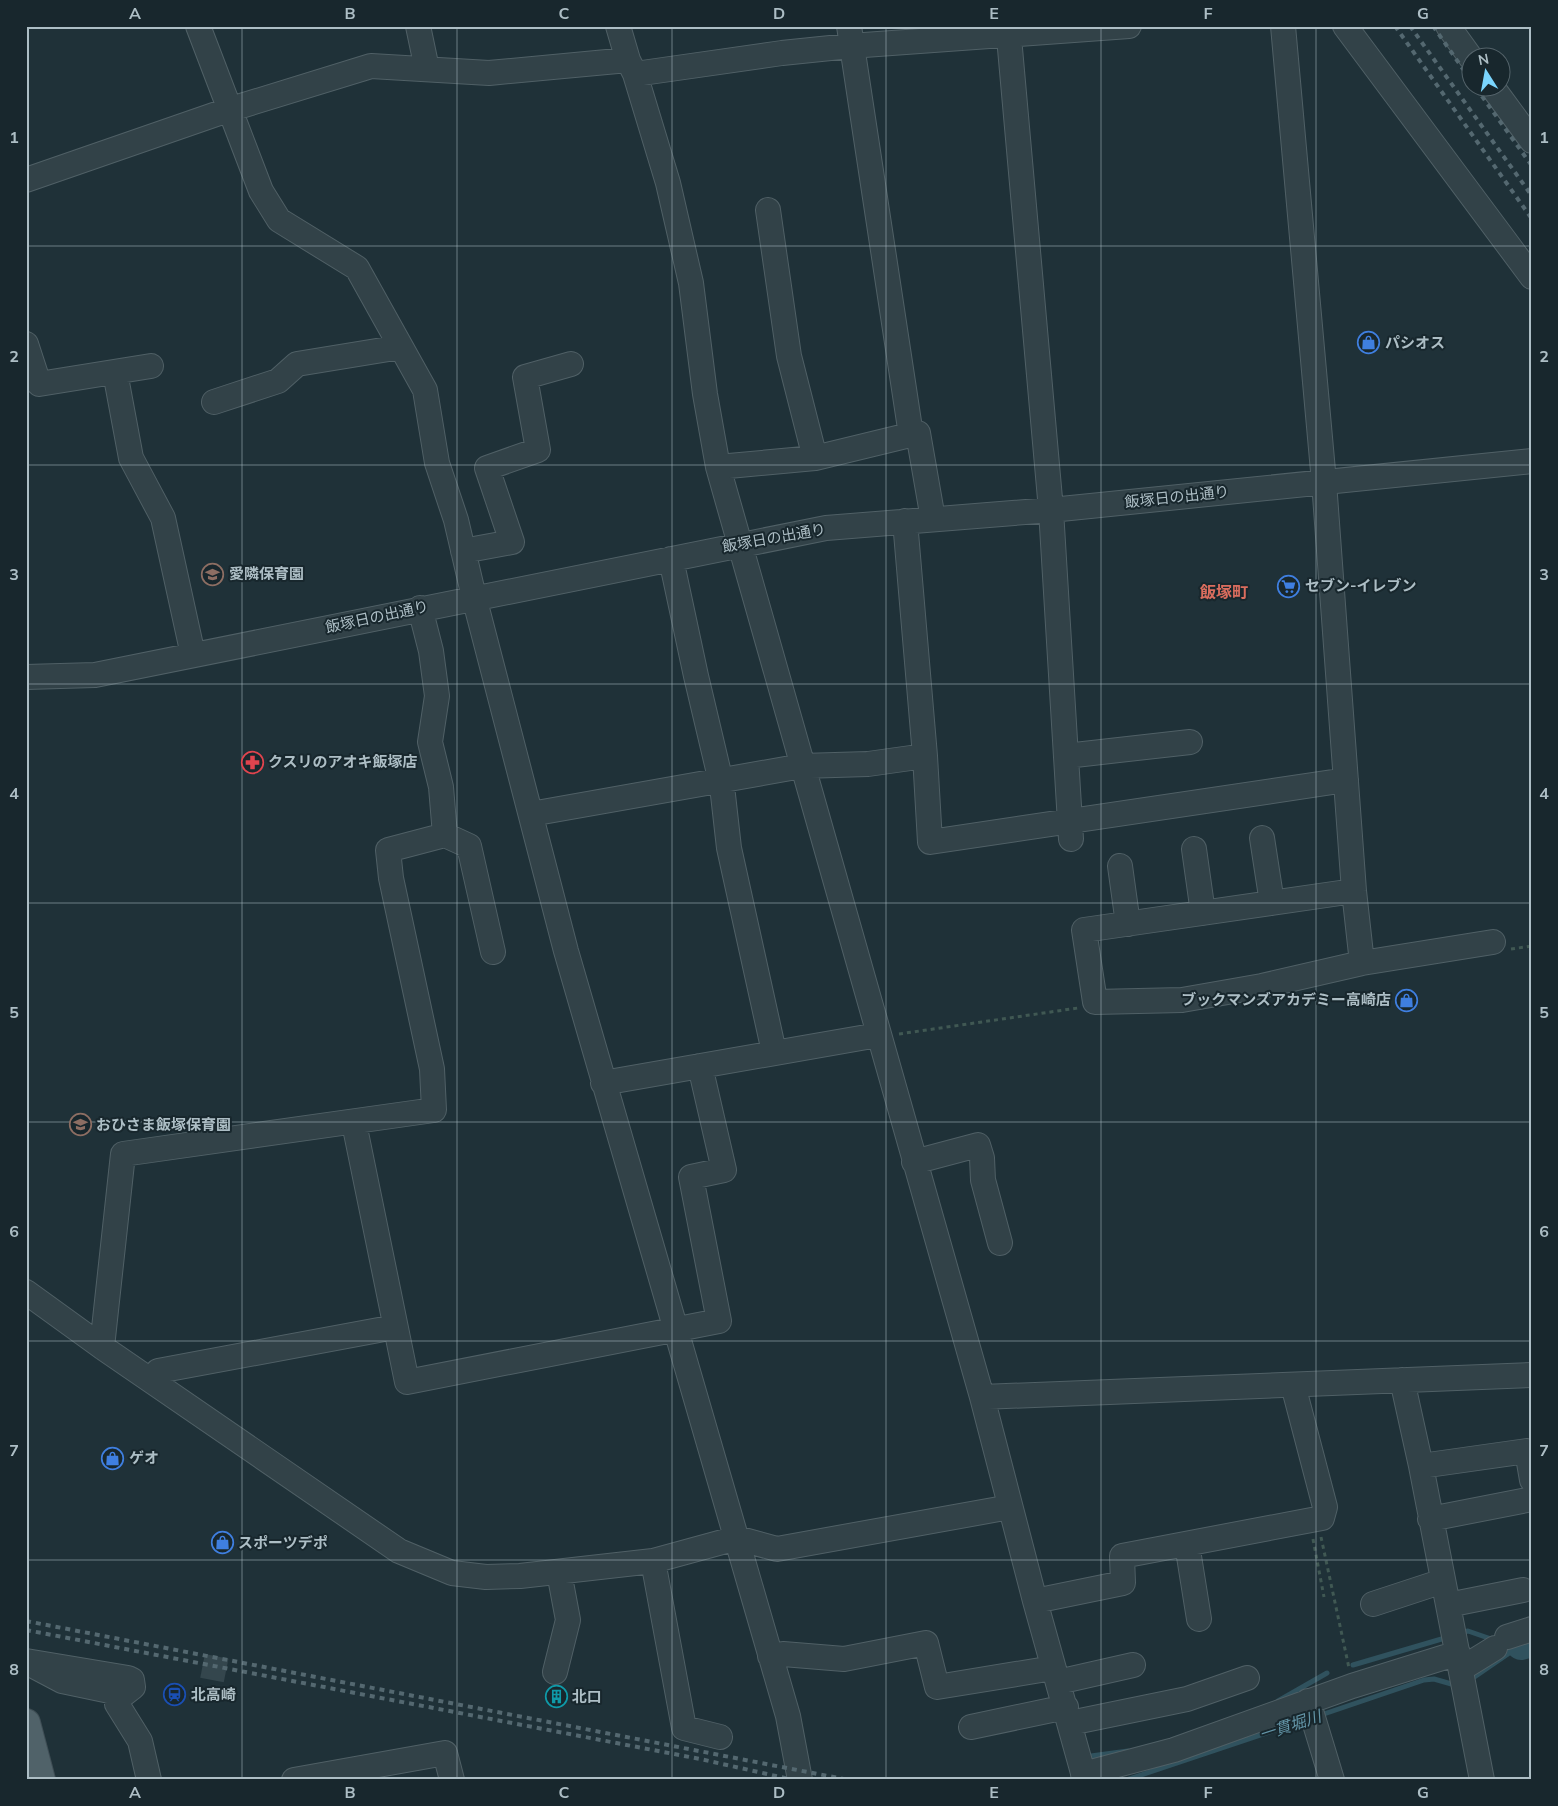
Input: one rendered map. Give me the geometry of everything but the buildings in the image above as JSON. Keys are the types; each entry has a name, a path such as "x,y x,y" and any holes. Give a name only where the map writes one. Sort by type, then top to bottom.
{"main road":[{"path":"26,1723 41,1780"}],"street":[{"path":"198,26 260,191 279,220 357,268 425,390 437,463 456,520 474,597 566,951 788,1716 800,1780"},
{"path":"418,26 427,69"},
{"path":"618,26 668,183 691,283 705,394 718,467 982,1397 1035,1601 1084,1777 1307,1710 1352,1686 1459,1661 1532,1629"},
{"path":"26,180 228,110 371,66 489,73 632,67 782,53 849,36 1129,26"},
{"path":"1283,26 1324,482 1354,891 1362,963"},
{"path":"1345,26 1532,277"},
{"path":"1448,26 1464,48"},
{"path":"1008,31 1051,510 1070,830"},
{"path":"849,36 911,435"},
{"path":"1500,98 1532,141"},
{"path":"768,210 789,356 815,458"},
{"path":"26,344 39,384 151,366"},
{"path":"214,402 278,381 297,364 401,347"},
{"path":"463,551 512,542 487,468 538,450 525,377 571,364"},
{"path":"115,372 132,458 163,518 193,655"},
{"path":"718,467 815,458 918,433 933,519"},
{"name":"飯塚日の出通り","path":"26,677 95,675 474,597 826,528 1051,510 1532,461"},
{"path":"905,521 925,756 930,842 1070,830 1346,780"},
{"path":"671,559 721,780 728,848 774,1052"},
{"path":"420,608 431,650 437,696 430,742 440,787 445,836"},
{"path":"1066,756 1190,742"},
{"path":"531,814 802,766 868,764 925,756"},
{"path":"102,1347 122,1154 354,1123 434,1110 432,1069 391,878 388,850 445,836 468,846 493,952"},
{"path":"1262,838 1272,903"},
{"path":"1194,849 1202,913"},
{"path":"1120,866 1128,924"},
{"path":"1354,891 1084,930 1095,1002 1182,1000 1262,986 1362,963 1493,942"},
{"path":"604,1083 878,1035"},
{"path":"354,1123 407,1382 719,1321 691,1177 724,1170 700,1066"},
{"path":"914,1162 978,1145 982,1158 983,1180 1000,1243"},
{"path":"26,1292 102,1347 353,1520 408,1555 452,1573 486,1577 558,1572 653,1560 737,1538 777,1549 1010,1507"},
{"path":"151,1380 158,1371 396,1327"},
{"path":"982,1397 1532,1375"},
{"path":"1402,1380 1421,1466 1482,1780"},
{"path":"1035,1601 1123,1583 1122,1556 1315,1519 1325,1507 1293,1385"},
{"path":"1421,1466 1527,1451 1532,1480"},
{"path":"1430,1519 1532,1499"},
{"path":"1187,1544 1200,1619"},
{"path":"653,1560 684,1728 720,1737"},
{"path":"555,1672 568,1620 558,1572"},
{"path":"1374,1604 1443,1581"},
{"path":"1448,1605 1523,1590"},
{"path":"770,1656 783,1654 844,1659 926,1643 938,1688 1133,1664"},
{"path":"971,1727 1187,1699 1247,1678"},
{"path":"117,1704 140,1741 149,1780"},
{"path":"1307,1710 1332,1780"},
{"path":"294,1780 445,1753 452,1780"}],"path":[{"path":"878,1035 1088,1007 1095,1002"},
{"path":"1315,1519 1324,1597"},
{"path":"1315,1519 1320,1530 1352,1686"}],"waterway":[{"path":"1459,1633 1468,1631 1494,1640"},
{"path":"1353,1665 1445,1638"},
{"name":"一貫堀川","path":"1521,1645 1532,1642"},
{"name":"一貫堀川","path":"1470,1680 1521,1645"},
{"path":"1278,1701 1327,1673"},
{"name":"一貫堀川","path":"1318,1716 1424,1680 1434,1679 1455,1685"},
{"name":"一貫堀川","path":"1126,1780 1308,1719"},
{"path":"1091,1756 1128,1751"}],"tunnel":[{"path":"212,1680 218,1650"}],"railway":[{"path":"1395,26 1532,219"},
{"path":"1410,26 1532,196"},
{"path":"1433,26 1460,65"},
{"path":"1483,98 1532,166"},
{"path":"26,1621 849,1780"},
{"path":"26,1630 700,1759 794,1780"}],"place":[{"name":"パシオス","path":"1369,343"},
{"name":"愛隣保育園","path":"213,574"},
{"name":"セブン-イレブン","path":"1289,586"},
{"name":"クスリのアオキ飯塚店","path":"252,762"},
{"name":"ブックマンズアカデミー高崎店","path":"1407,1000"},
{"name":"おひさま飯塚保育園","path":"80,1125"},
{"name":"ゲオ","path":"113,1458"},
{"name":"スポーツデポ","path":"222,1543"},
{"name":"北高崎","path":"175,1695"},
{"name":"北口","path":"556,1697"}],"district":[{"name":"飯塚町","path":"1224,592"}]}
